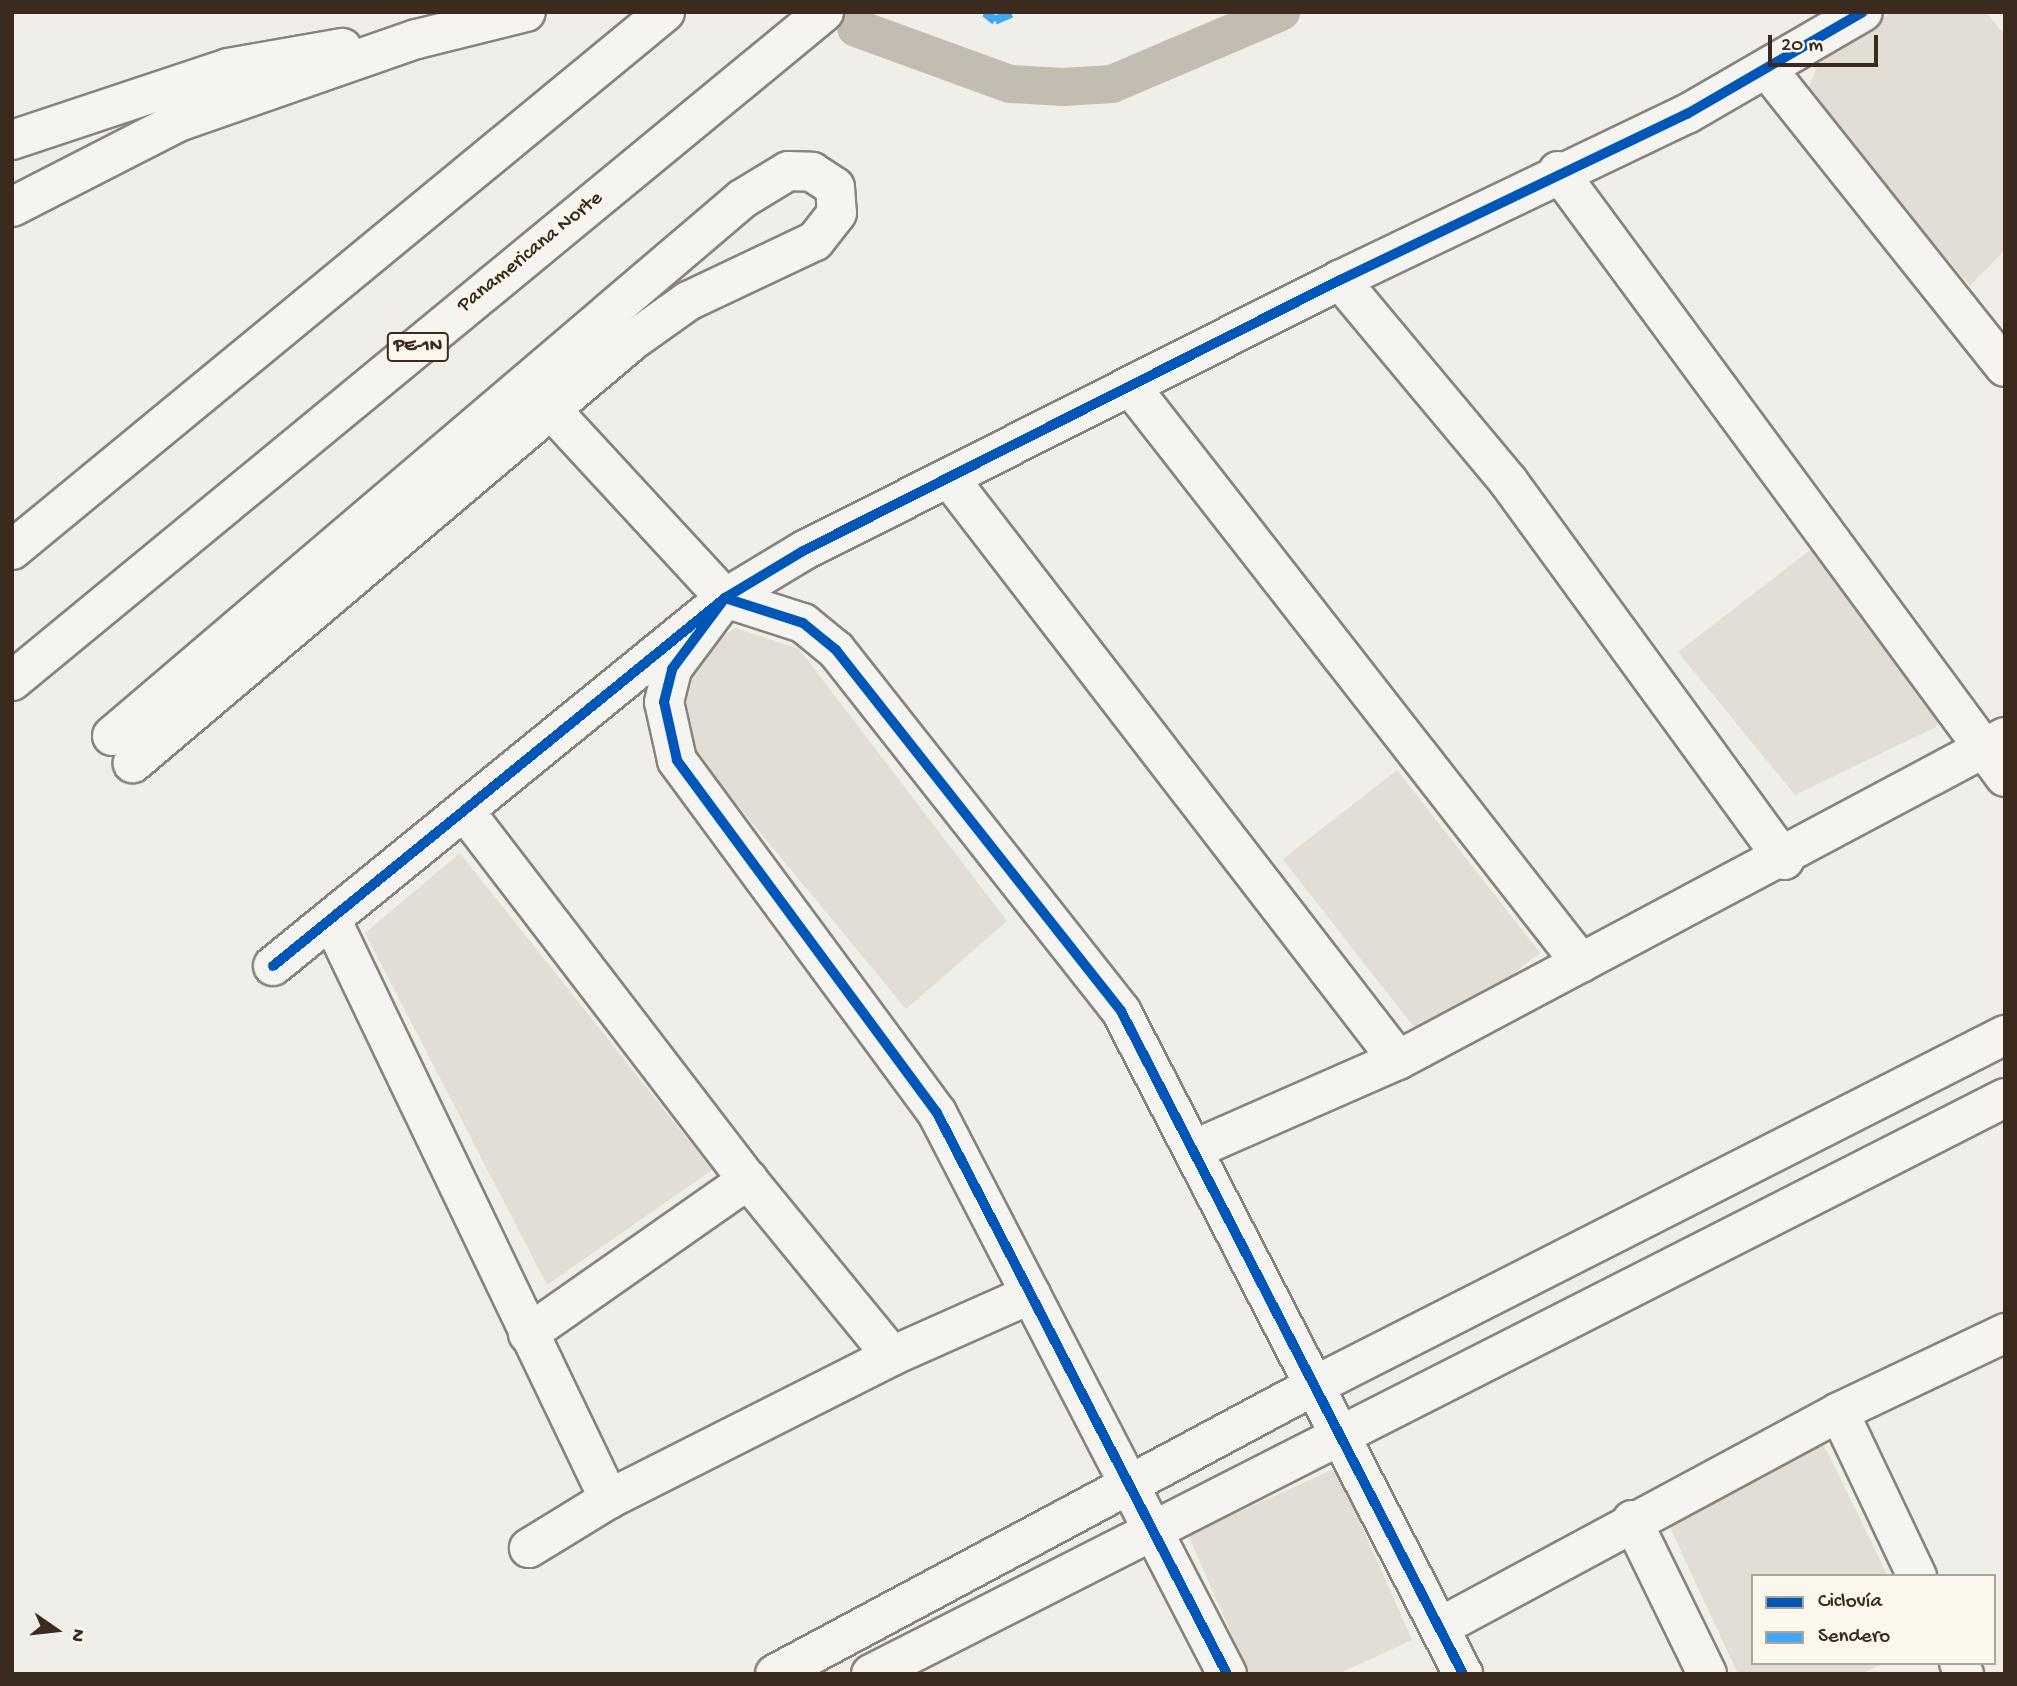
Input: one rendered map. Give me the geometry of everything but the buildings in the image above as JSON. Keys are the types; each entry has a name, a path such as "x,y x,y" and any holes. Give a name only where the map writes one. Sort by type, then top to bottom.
{"main road":[{"path":"12,140 228,68 417,39 526,12"},
{"path":"12,550 665,12"},
{"name":"Panamericana Norte","path":"12,681 824,12"},
{"path":"273,966 333,923 725,598 949,478 1340,280 1558,172 1687,114 1863,12"},
{"path":"12,207 178,122 417,39"},
{"path":"1767,69 2005,367"},
{"path":"123,749 539,397 742,199 788,171 812,172 835,187 837,213 815,241 688,301 539,397"},
{"path":"1195,1149 1398,1060 1581,963 1999,754 1558,172"},
{"path":"1340,280 1508,481 1784,860"},
{"path":"1131,387 1581,963"},
{"path":"539,397 725,598 803,623 836,650 1121,1011 1195,1149 1310,1388 1463,1674"},
{"path":"949,478 1398,1060"},
{"path":"725,598 672,669 664,702 677,760 937,1113 1132,1485 1227,1674"},
{"path":"466,813 748,1180 892,1356"},
{"path":"333,923 608,1499"},
{"path":"775,1674 1310,1388 2005,1034"},
{"path":"871,1674 2005,1098"},
{"path":"528,1334 748,1180"},
{"path":"529,1548 608,1499 892,1356 1031,1294"},
{"path":"1440,1627 1632,1520 1839,1412 2005,1333"},
{"path":"1839,1412 1916,1574"},
{"path":"1632,1520 1707,1674"}],"shaded area":[{"path":"1892,12 1986,12 2005,36 2005,250 1970,286 1807,92 1822,54"},
{"path":"1818,544 1948,696 1936,727 1795,795 1678,652"},
{"path":"736,628 799,649 1007,921 906,1009 668,721 684,657"},
{"path":"1397,770 1540,953 1426,1042 1283,859"},
{"path":"460,853 712,1170 547,1285 365,933"},
{"path":"1823,1443 1887,1574 1751,1574 1751,1665 1880,1665 1860,1674 1738,1674 1667,1521"},
{"path":"1336,1468 1412,1640 1338,1674 1249,1674 1188,1535"}],"waterway":[{"path":"856,28 1010,84 1063,87 1112,84 1281,12"}],"marked path":[{"path":"985,12 995,20 1013,12"}],"cycle path":[{"path":"273,966 725,598 803,551 1340,280 1687,114 1863,12"},
{"path":"1227,1674 937,1113 677,760 664,702 672,669 725,598 803,623 836,650 1121,1011 1463,1674"}]}
